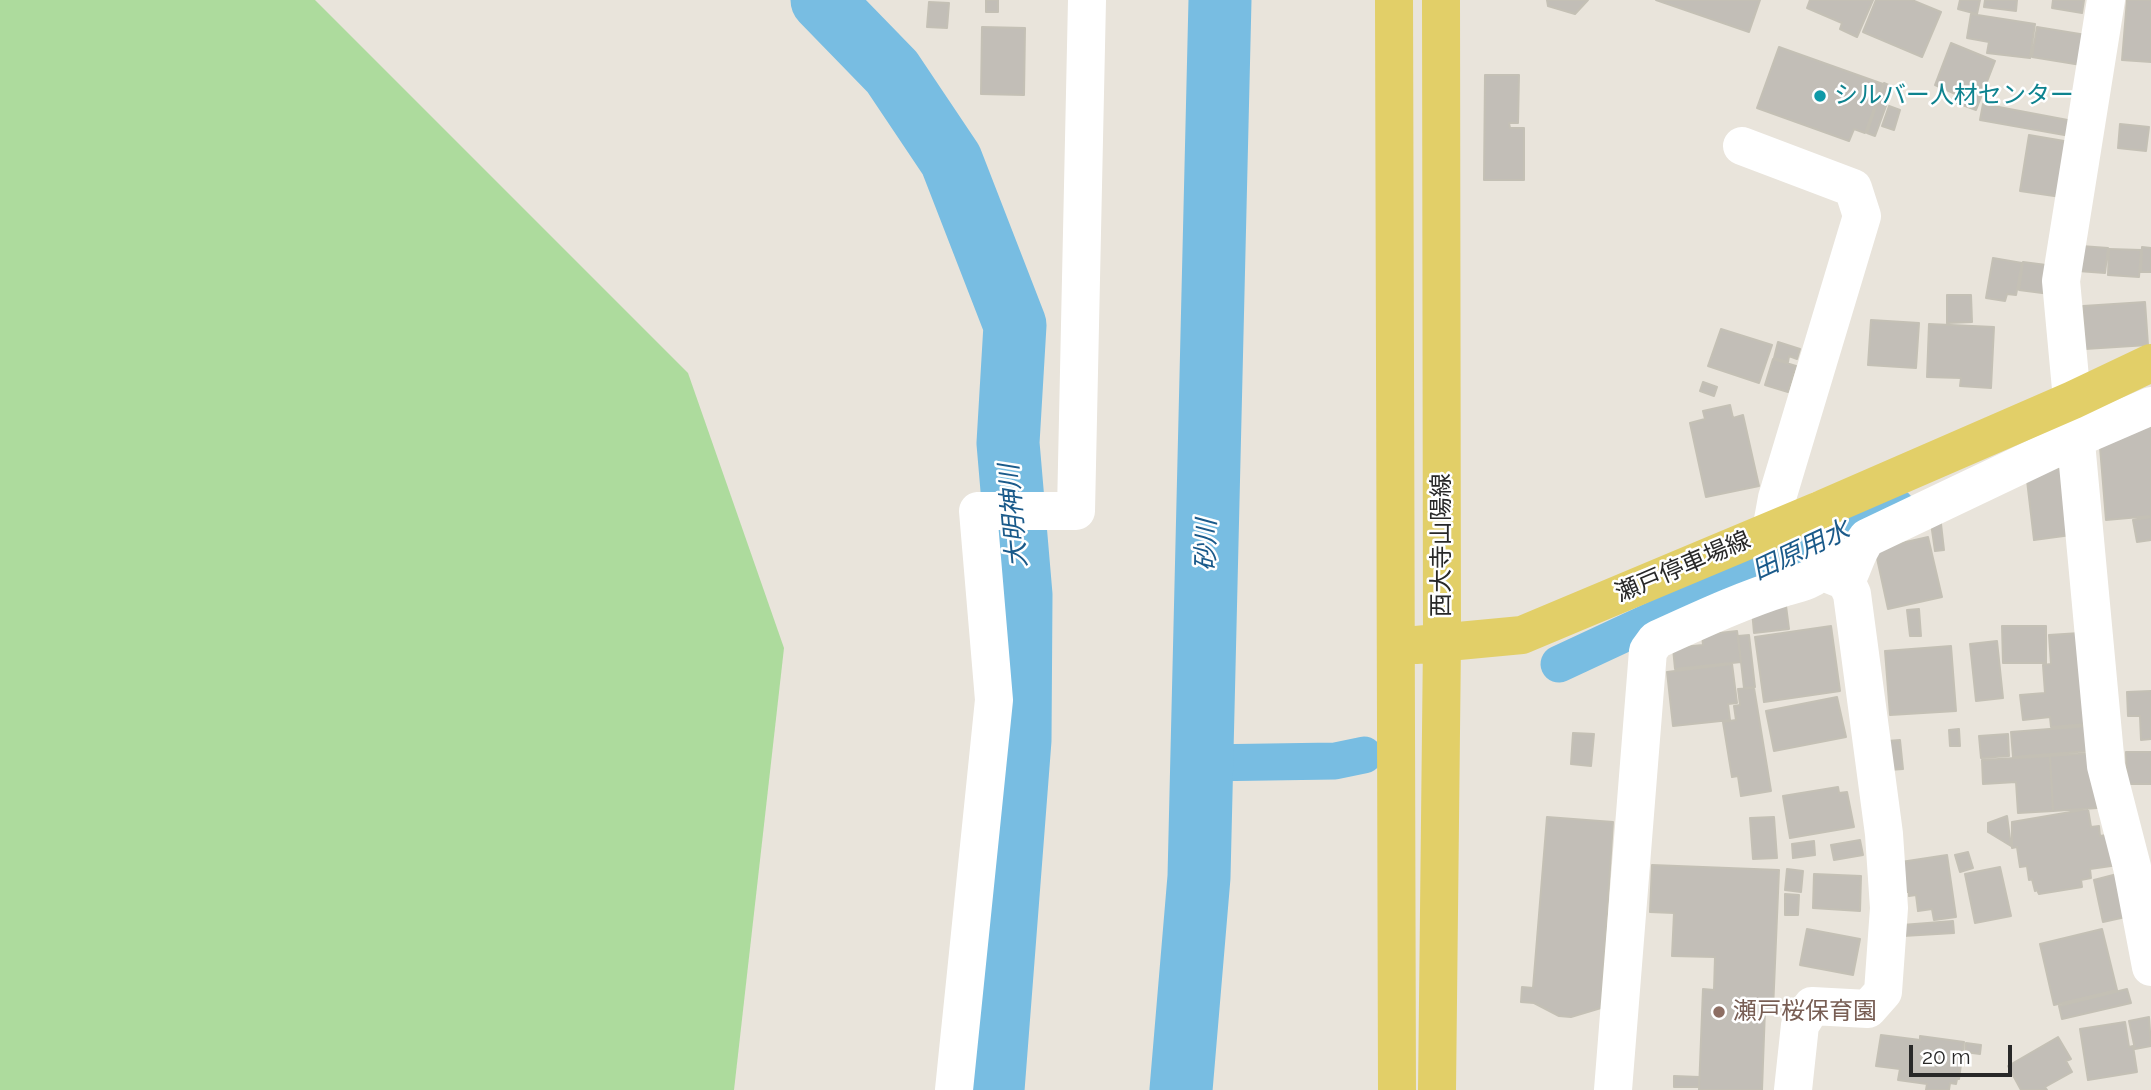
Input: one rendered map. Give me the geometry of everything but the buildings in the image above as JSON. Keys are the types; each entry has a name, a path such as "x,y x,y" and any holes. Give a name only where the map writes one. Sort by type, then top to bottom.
{"main road":[{"name":"西大寺山陽線","path":"1394,0 1397,1090"},
{"name":"西大寺山陽線","path":"1437,1090 1442,642 1441,0"},
{"name":"瀬戸停車場線","path":"1397,647 1522,635 1771,531 1827,550 2073,400 2151,363"}],"street":[{"path":"954,1090 994,700 978,512 1076,511 1087,0"},
{"path":"2106,0 2061,281 2106,766 2132,867 2151,967"},
{"path":"1742,146 1853,187 1861,216 1777,498 1771,531"},
{"path":"1827,550 1854,567 1858,549 1867,538 2077,438 2151,406"},
{"path":"1613,1090 1647,652 1656,639 1751,597 1802,582 1827,550"},
{"path":"1793,1090 1800,1025 1812,1006 1868,1009 1883,992 1889,908 1884,834 1852,594 1827,550"}],"green space":[{"path":"0,0 315,0 688,373 784,648 734,1090 0,1090"}],"waterway":[{"name":"大明神川","path":"822,0 892,72 951,160 1015,325 1008,443 1021,595 1020,740 993,1090"},
{"name":"砂川","path":"1181,1090 1199,877 1220,0"},
{"name":"田原用水","path":"1559,664 1896,507"},
{"name":"田原用水","path":"1202,763 1335,761 1364,755"}],"place":[{"name":"シルバー人材センター","path":"1820,96"},
{"name":"瀬戸桜保育園","path":"1719,1012"}]}
